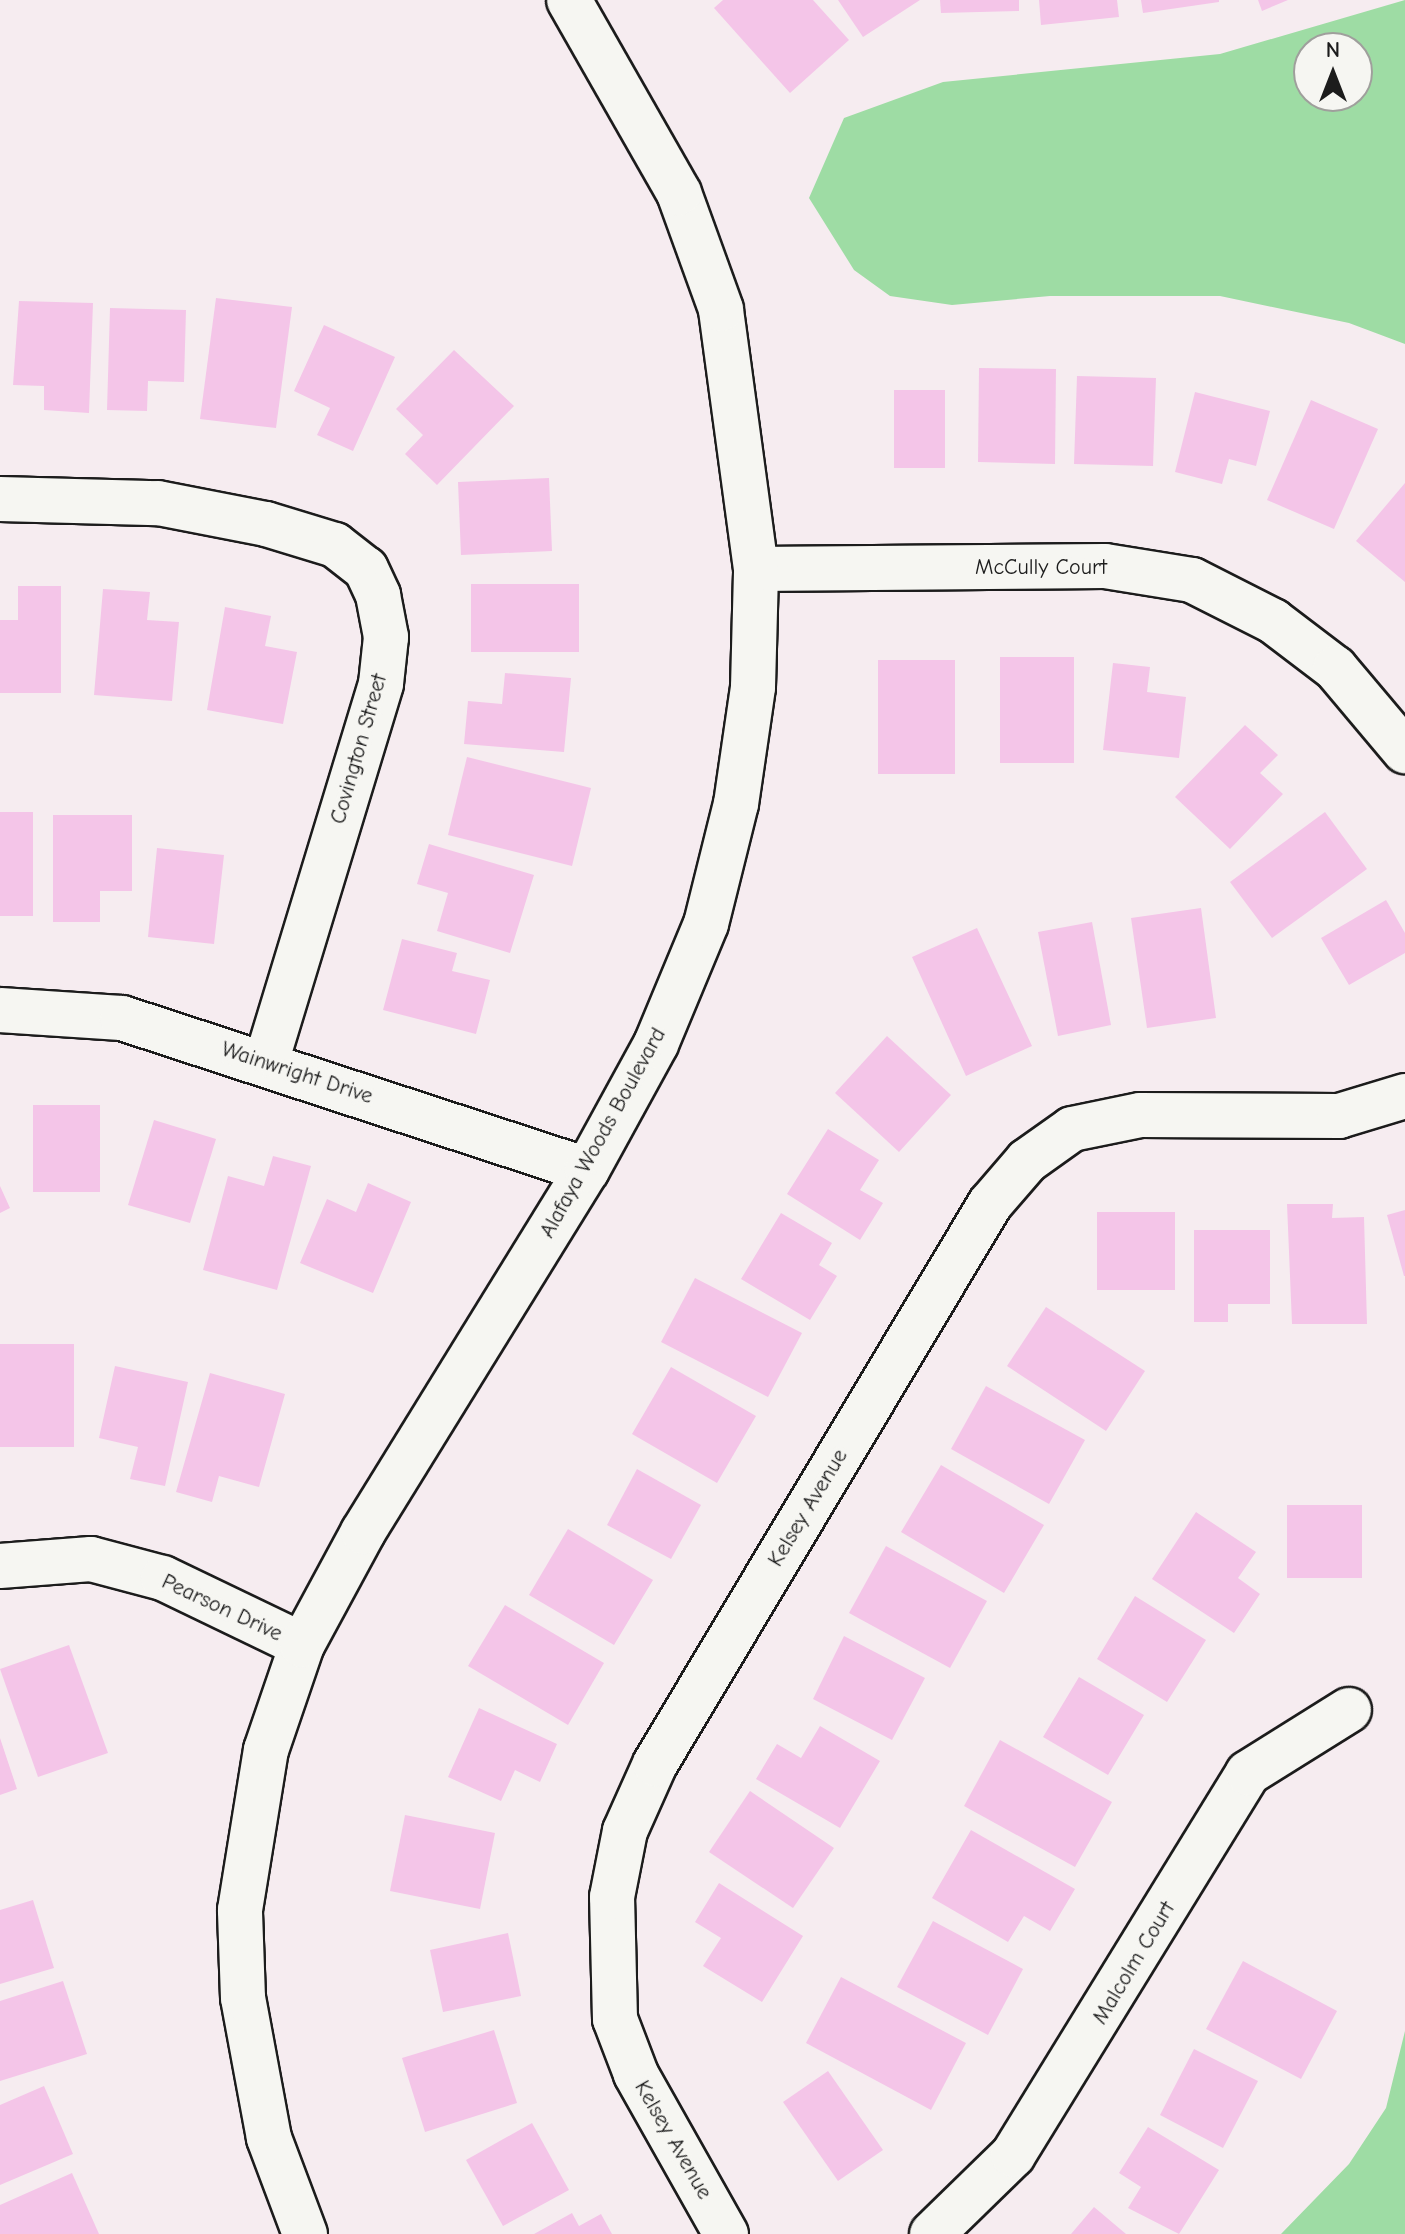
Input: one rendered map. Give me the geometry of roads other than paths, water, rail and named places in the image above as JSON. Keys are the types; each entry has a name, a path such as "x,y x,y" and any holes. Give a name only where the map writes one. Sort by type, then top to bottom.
{"street":[{"name":"Alafaya Woods Boulevard","path":"305,2234 255,2077 240,1910 266,1750 302,1645 587,1170 656,1044 706,924 736,804 751,701 756,569 721,309 679,193 569,0"},
{"name":"Covington Street","path":"0,499 158,503 266,524 335,545 366,569 378,595 386,637 381,684 266,1062"},
{"name":"McCully Court","path":"756,569 1105,566 1192,580 1273,621 1335,668 1405,751"},
{"name":"Wainwright Drive","path":"0,1010 122,1018 266,1062 587,1170"},
{"name":"Kelsey Avenue","path":"726,2234 636,2074 615,2019 608,1958 625,1831 679,1723 990,1204 1027,1161 1072,1129 1140,1115 1339,1116 1405,1096"},
{"name":"Pearson Drive","path":"0,1566 91,1559 163,1578 302,1645"},
{"name":"Malcolm Court","path":"932,2234 1013,2155 1248,1773 1349,1710"}]}
